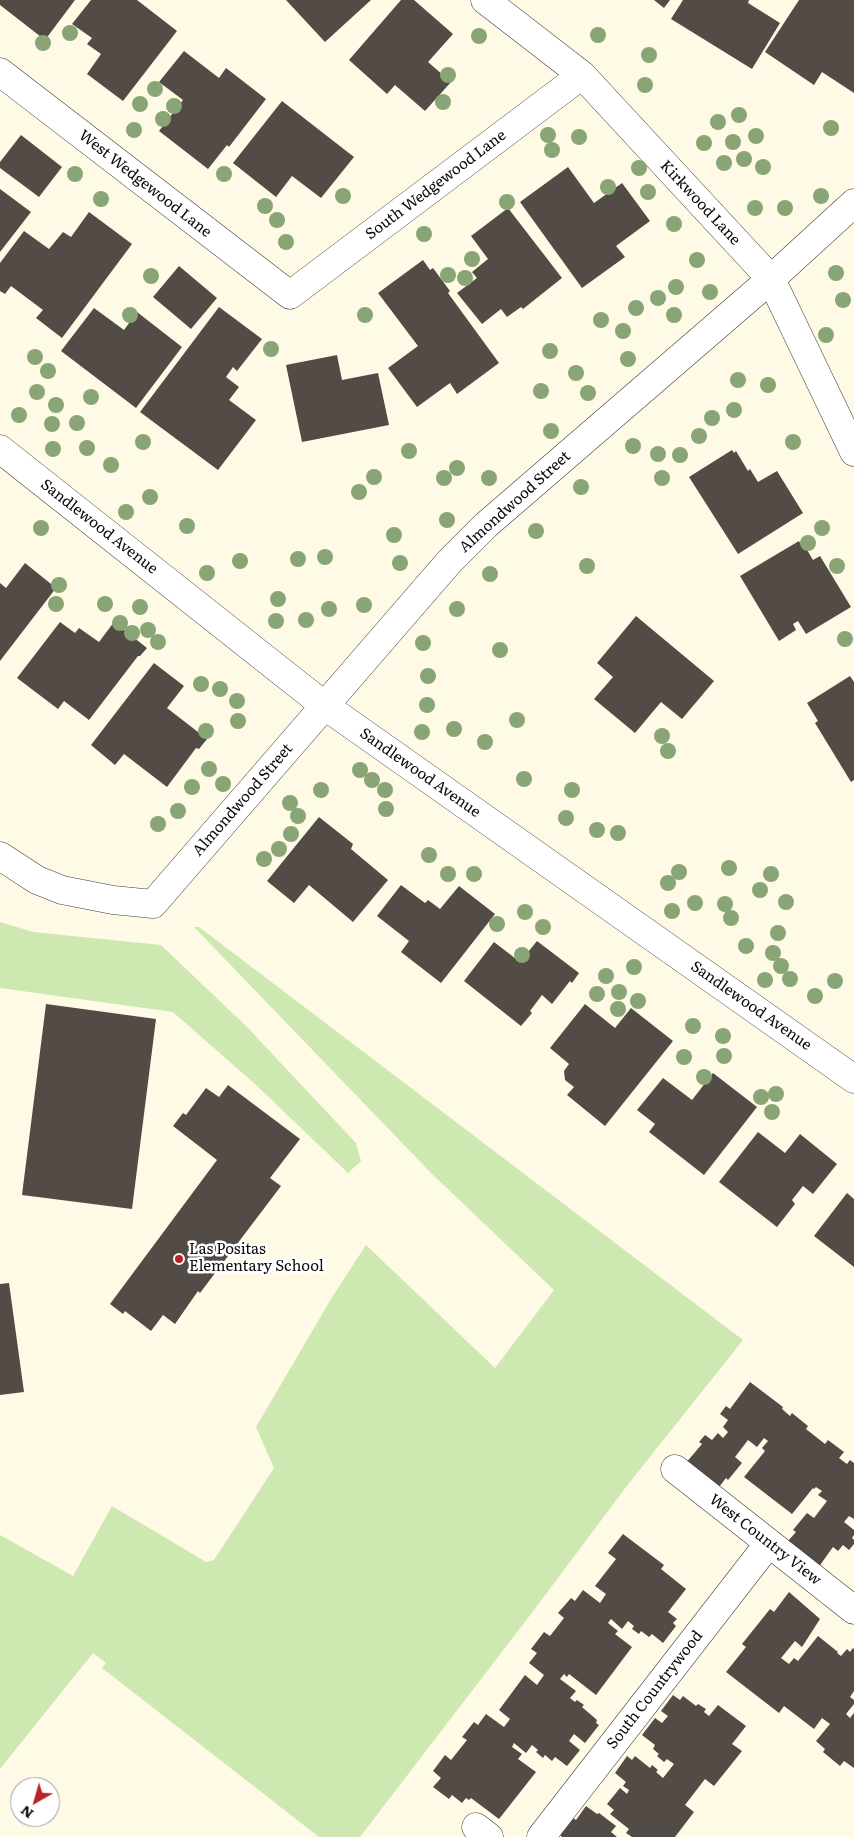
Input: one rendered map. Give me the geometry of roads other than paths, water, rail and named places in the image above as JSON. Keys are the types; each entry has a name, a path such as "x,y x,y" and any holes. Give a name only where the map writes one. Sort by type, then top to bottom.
{"street":[{"name":"Kirkwood Lane","path":"485,0 582,75 771,279 854,452"},
{"name":"West Wedgewood Lane","path":"0,72 290,295"},
{"name":"South Wedgewood Lane","path":"290,295 582,75"},
{"name":"Almondwood Street","path":"0,856 38,880 62,890 113,900 153,904 449,562 486,525 771,279 854,203"},
{"name":"Sandlewood Avenue","path":"0,449 325,706 854,1079"},
{"name":"West Country View","path":"675,1469 854,1610"},
{"name":"South Countrywood","path":"541,1837 769,1544"}],"place":[{"name":"Las Positas Elementary School","path":"179,1259"}]}
